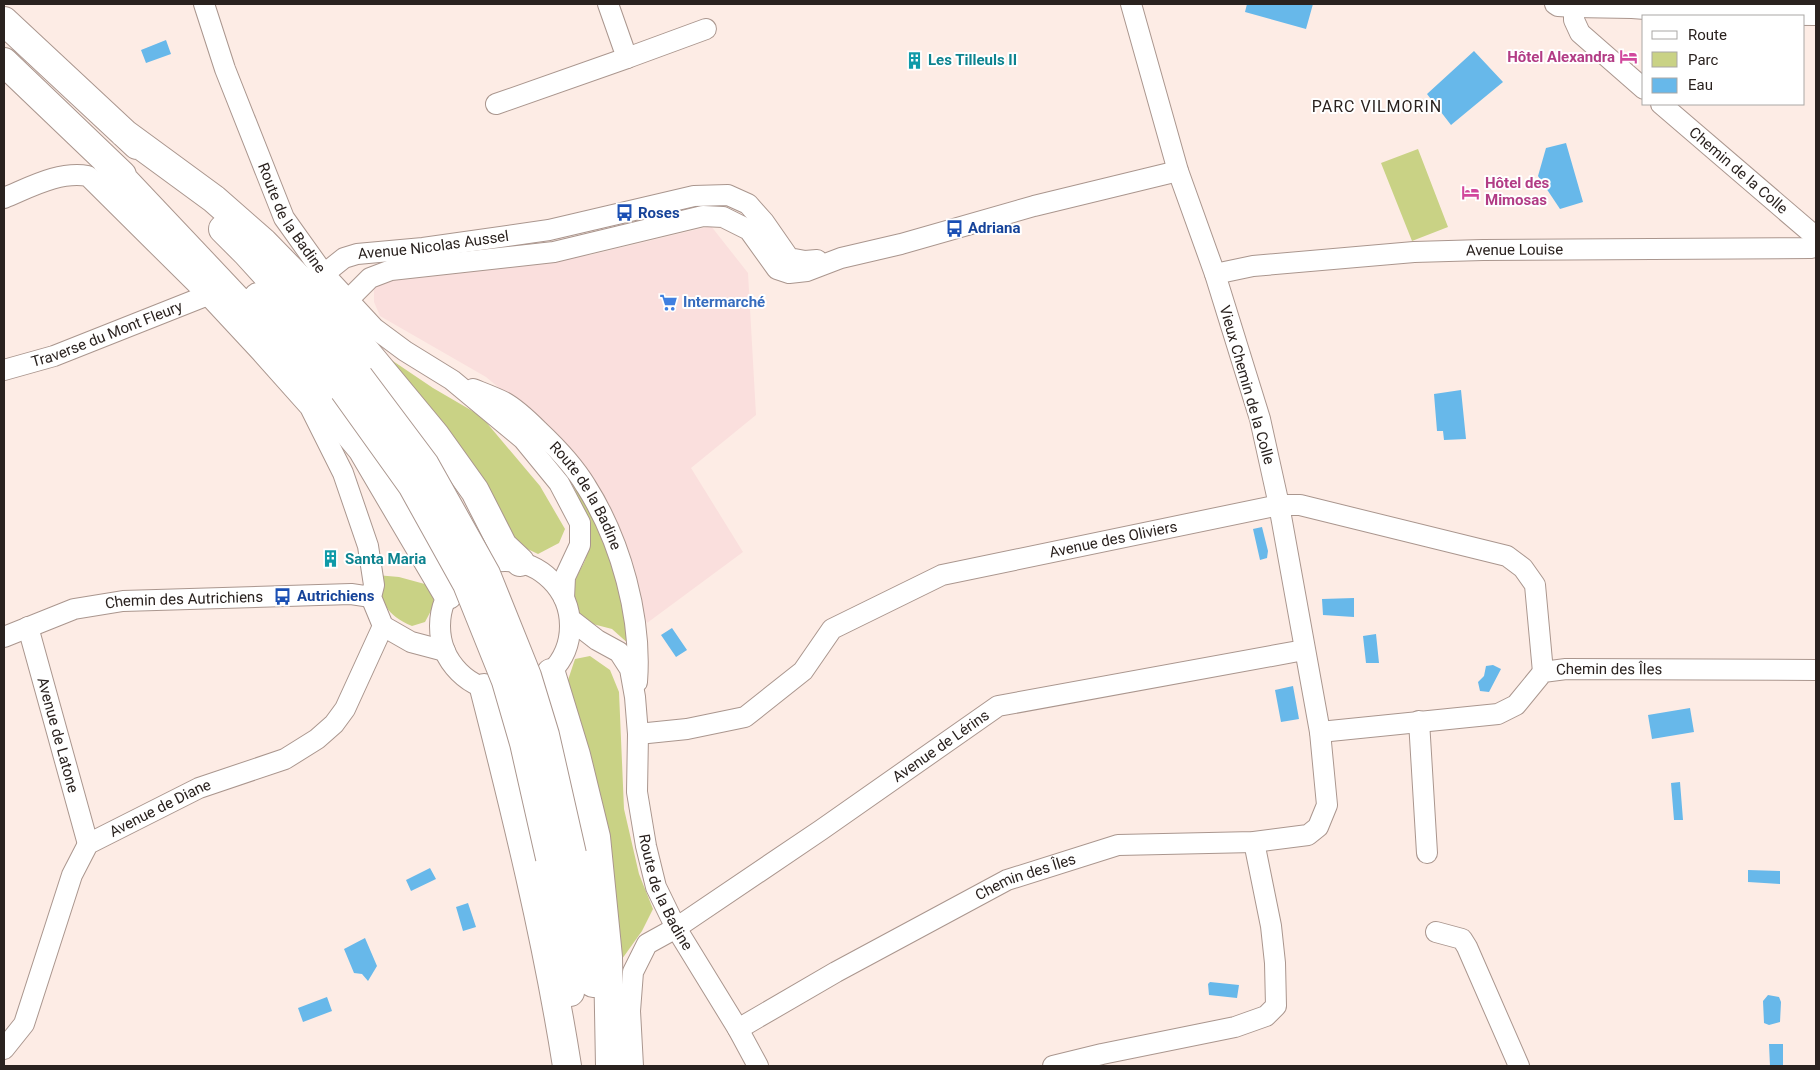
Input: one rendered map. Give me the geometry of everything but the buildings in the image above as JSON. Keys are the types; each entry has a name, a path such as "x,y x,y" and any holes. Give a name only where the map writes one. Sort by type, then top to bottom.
{"highway":[{"path":"4,21 124,133 247,253 351,383 412,485 467,584 506,681 561,856 591,964 601,1066"},
{"path":"4,62 107,162 242,305 362,449 448,595"},
{"path":"124,133 214,198 263,242 343,324 435,436 475,491 502,546 520,562"},
{"path":"107,162 235,272 351,383"},
{"path":"551,673 576,755 596,838 608,957 610,1066"},
{"path":"484,688 515,806 536,899 568,1066"},
{"path":"561,856 575,1066"}],"street":[{"name":"Route de la Badine","path":"204,4 225,69 284,218 324,274 374,328 452,380 523,439 558,483 580,523 580,545 565,577 564,598"},
{"path":"608,4 627,58"},
{"name":"Vieux Chemin de la Colle","path":"1131,4 1178,171 1215,274 1260,419 1279,505 1320,732 1327,805"},
{"path":"1554,4 1558,6 1686,8 1816,15"},
{"path":"1574,5 1574,20 1580,33 1642,87"},
{"path":"496,104 706,29"},
{"name":"Chemin de la Colle","path":"1662,105 1816,237"},
{"name":"Avenue Nicolas Aussel","path":"348,300 370,278 391,270 554,252 703,216 723,217 749,230 776,269 788,273 807,271 841,258 901,244 1034,206 1178,171"},
{"path":"4,198 63,175 76,174 88,176 208,295 310,407 343,473 368,546 374,584 372,596 383,626 411,642 445,650"},
{"name":"Avenue Nicolas Aussel","path":"324,274 344,258 357,254 423,248 549,230 694,196 728,195 748,204 764,222 788,258 805,261 841,258"},
{"path":"549,230 554,252"},
{"name":"Avenue Louise","path":"1215,274 1253,266 1414,252 1816,247"},
{"name":"Traverse du Mont Fleury","path":"4,370 54,356 208,295"},
{"name":"Route de la Badine","path":"452,380 505,402 530,422 556,447 586,486 608,527 626,575 638,642 635,697"},
{"name":"Avenue des Oliviers","path":"638,734 687,729 745,717 802,671 832,630 942,575 1279,505 1300,505 1507,556 1523,568 1535,585 1544,672"},
{"path":"499,561 520,562 534,567 545,574 556,585 564,598 570,619 568,646 561,660 551,673 537,684 520,690 502,692 484,688 468,680 454,667 445,650 440,628 442,611 448,595 461,578 479,566 499,561"},
{"path":"545,574 574,561"},
{"name":"Chemin des Autrichiens","path":"4,637 74,609 123,601 351,594 372,596"},
{"name":"Route de la Badine","path":"570,619 597,640 619,652 630,669 635,697 638,734 637,792 646,846 656,887 676,928 738,1029 758,1066"},
{"name":"Avenue de Diane","path":"88,844 198,788 285,759 317,739 334,724 345,709 383,626"},
{"name":"Avenue de Latone","path":"28,627 88,844"},
{"path":"411,642 428,638 440,628"},
{"path":"568,646 597,640"},
{"name":"Avenue de Lérins","path":"633,1066 630,1011 633,972 647,944 676,928 821,830 998,706 1304,650"},
{"name":"Chemin des Îles","path":"1320,732 1498,714 1516,705 1544,672 1566,669 1816,670"},
{"path":"1419,721 1428,853"},
{"name":"Chemin des Îles","path":"738,1029 836,972 1007,880 1118,845 1254,842 1308,835 1318,827 1327,805"},
{"path":"1053,1066 1235,1027 1266,1016 1276,1006 1275,963 1271,926 1254,842"},
{"path":"4,1049 24,1024 72,875 88,844"},
{"path":"1436,932 1462,939 1467,947 1519,1066"}],"shaded area":[{"path":"711,226 748,273 756,415 691,468 743,552 647,623 609,504 586,475 546,427 486,377 380,316 374,302 374,288 380,276 590,255"}],"green space":[{"path":"1418,149 1448,227 1412,241 1381,163"},
{"path":"387,357 433,388 481,416 540,486 565,529 559,543 538,554 517,544"},
{"path":"566,473 578,488 609,542 631,646 612,629 589,623 576,615 573,599 574,589 576,579 585,559 588,533 585,513"},
{"path":"376,575 399,577 432,586 434,605 425,622 412,626 396,617 383,600"},
{"path":"590,656 610,670 619,692 624,809 639,874 653,909 642,931 622,959 614,886 567,683 575,659"}],"water":[{"path":"1247,4 1313,4 1306,29 1245,12"},
{"path":"166,40 171,54 146,63 141,50"},
{"path":"1474,51 1503,82 1451,125 1427,94"},
{"path":"1566,143 1583,202 1560,209 1538,176 1546,148"},
{"path":"1461,390 1466,439 1444,440 1443,431 1437,431 1434,394"},
{"path":"1262,527 1268,551 1267,558 1260,560 1253,529"},
{"path":"1354,598 1354,617 1323,615 1322,599"},
{"path":"672,628 687,650 676,657 661,635"},
{"path":"1376,634 1379,663 1366,663 1363,636"},
{"path":"1493,665 1501,669 1489,692 1480,691 1478,682 1484,676 1486,666"},
{"path":"1293,686 1299,719 1281,722 1275,690"},
{"path":"1690,708 1694,732 1652,739 1648,715"},
{"path":"1680,782 1683,820 1674,820 1671,783"},
{"path":"430,868 436,879 411,891 406,880"},
{"path":"1748,870 1780,871 1780,884 1748,882"},
{"path":"468,903 476,927 463,931 456,907"},
{"path":"365,938 377,966 368,981 362,974 354,973 344,949"},
{"path":"1210,982 1239,985 1237,998 1209,995 1208,984"},
{"path":"1768,995 1779,997 1781,1002 1780,1022 1769,1025 1764,1023 1763,1001"},
{"path":"327,997 332,1011 303,1022 298,1008"},
{"path":"1769,1044 1783,1044 1783,1066 1770,1066"}],"place":[{"name":"Hôtel Alexandra","path":"1629,57"},
{"name":"Les Tilleuls II","path":"914,60"},
{"name":"Hôtel des Mimosas","path":"1471,192"},
{"name":"Roses","path":"624,213"},
{"name":"Adriana","path":"954,228"},
{"name":"Intermarché","path":"669,302"},
{"name":"Santa Maria","path":"331,559"},
{"name":"Autrichiens","path":"283,596"}],"district":[{"name":"PARC VILMORIN","path":"1377,106"}]}
